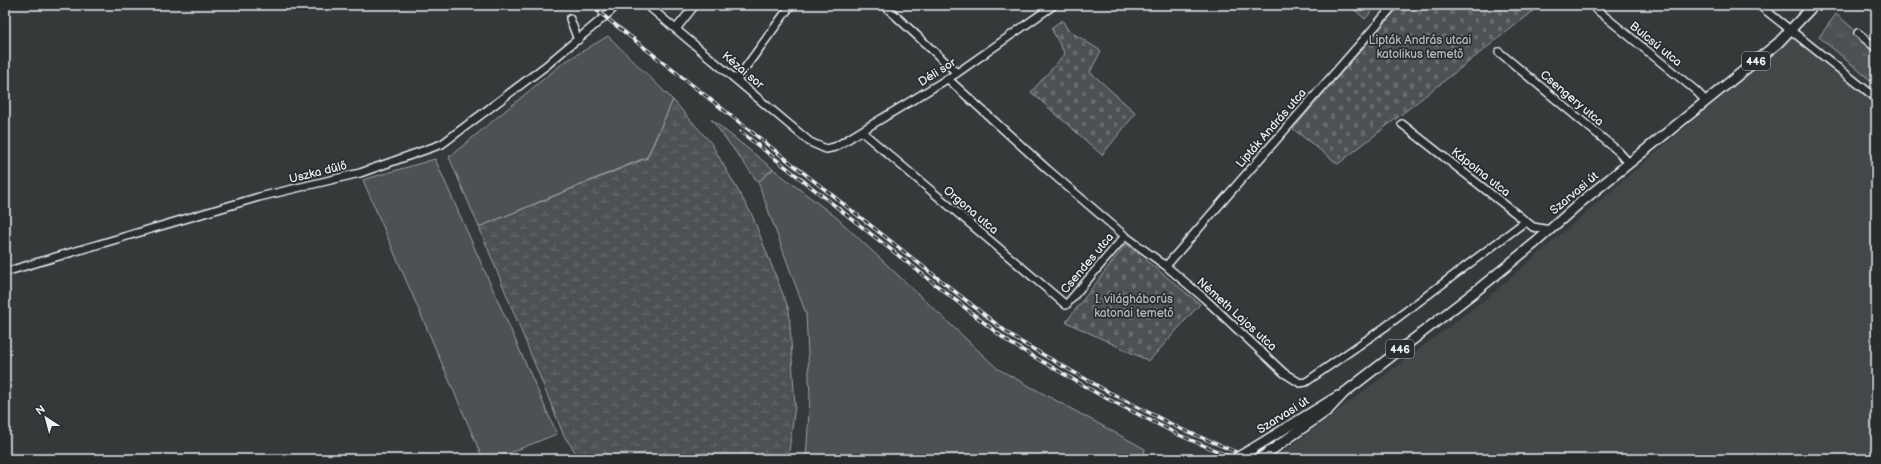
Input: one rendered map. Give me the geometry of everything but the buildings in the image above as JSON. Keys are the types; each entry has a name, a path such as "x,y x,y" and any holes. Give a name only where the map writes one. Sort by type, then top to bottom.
{"main road":[{"name":"Szarvasi út","path":"1262,457 1328,410 1344,393 1481,287 1629,163 1778,43 1814,5"},
{"name":"Szarvasi út","path":"1235,459 1323,404 1344,393"}],"street":[{"name":"Uszka dűlő","path":"5,272 259,198 360,173 442,144 547,66 563,51 601,21 617,5"},
{"name":"Kézai sor","path":"647,5 737,79 810,142 826,149"},
{"path":"676,29 695,5"},
{"path":"737,79 791,5"},
{"name":"Déli sor","path":"826,149 835,147 862,132 948,79 1054,5"},
{"name":"Lipták András utca","path":"1166,266 1394,5"},
{"name":"Bulcsú utca","path":"1591,5 1695,90 1706,101"},
{"path":"1759,5 1876,98"},
{"path":"888,6 957,73"},
{"path":"570,19 578,40"},
{"path":"1858,33 1876,48"},
{"name":"Csengery utca","path":"1499,52 1618,151 1629,163"},
{"name":"Németh Lajos utca","path":"948,79 1047,169 1125,236 1166,266 1284,373 1300,383 1306,382 1385,326 1526,221"},
{"name":"Kápolna utca","path":"1402,124 1533,227 1550,230"},
{"name":"Orgona utca","path":"862,132 1066,305"},
{"name":"Csendes utca","path":"1066,305 1125,236"}],"shaded area":[{"path":"1791,36 1876,102 1876,459 1274,459 1488,297"}],"green space":[{"path":"1349,5 1377,5 1365,19"},
{"name":"Lipták András utcai katolikus temető","path":"1400,5 1541,5 1338,164 1293,129"},
{"path":"1836,14 1876,48 1876,85 1819,37"},
{"path":"1062,20 1068,30 1101,51 1090,72 1136,113 1102,155 1031,92 1065,54 1051,28"},
{"path":"608,36 673,100 647,157 479,227 449,157 563,63"},
{"path":"673,100 711,143 752,215 789,310 795,406 788,459 580,459 564,436 479,227 647,158"},
{"path":"711,119 773,169 758,182"},
{"path":"435,159 557,434 494,459 483,459 363,180"},
{"path":"773,169 837,218 998,369 1145,449 1143,459 806,459 810,397 806,314 758,182"},
{"name":"I. világháborús katonai temető","path":"1126,244 1200,304 1149,361 1066,322"}],"railway":[{"path":"590,5 1014,338 1103,389 1181,429 1253,459"},
{"path":"741,132 1010,343 1100,395 1179,435 1236,459"}]}
